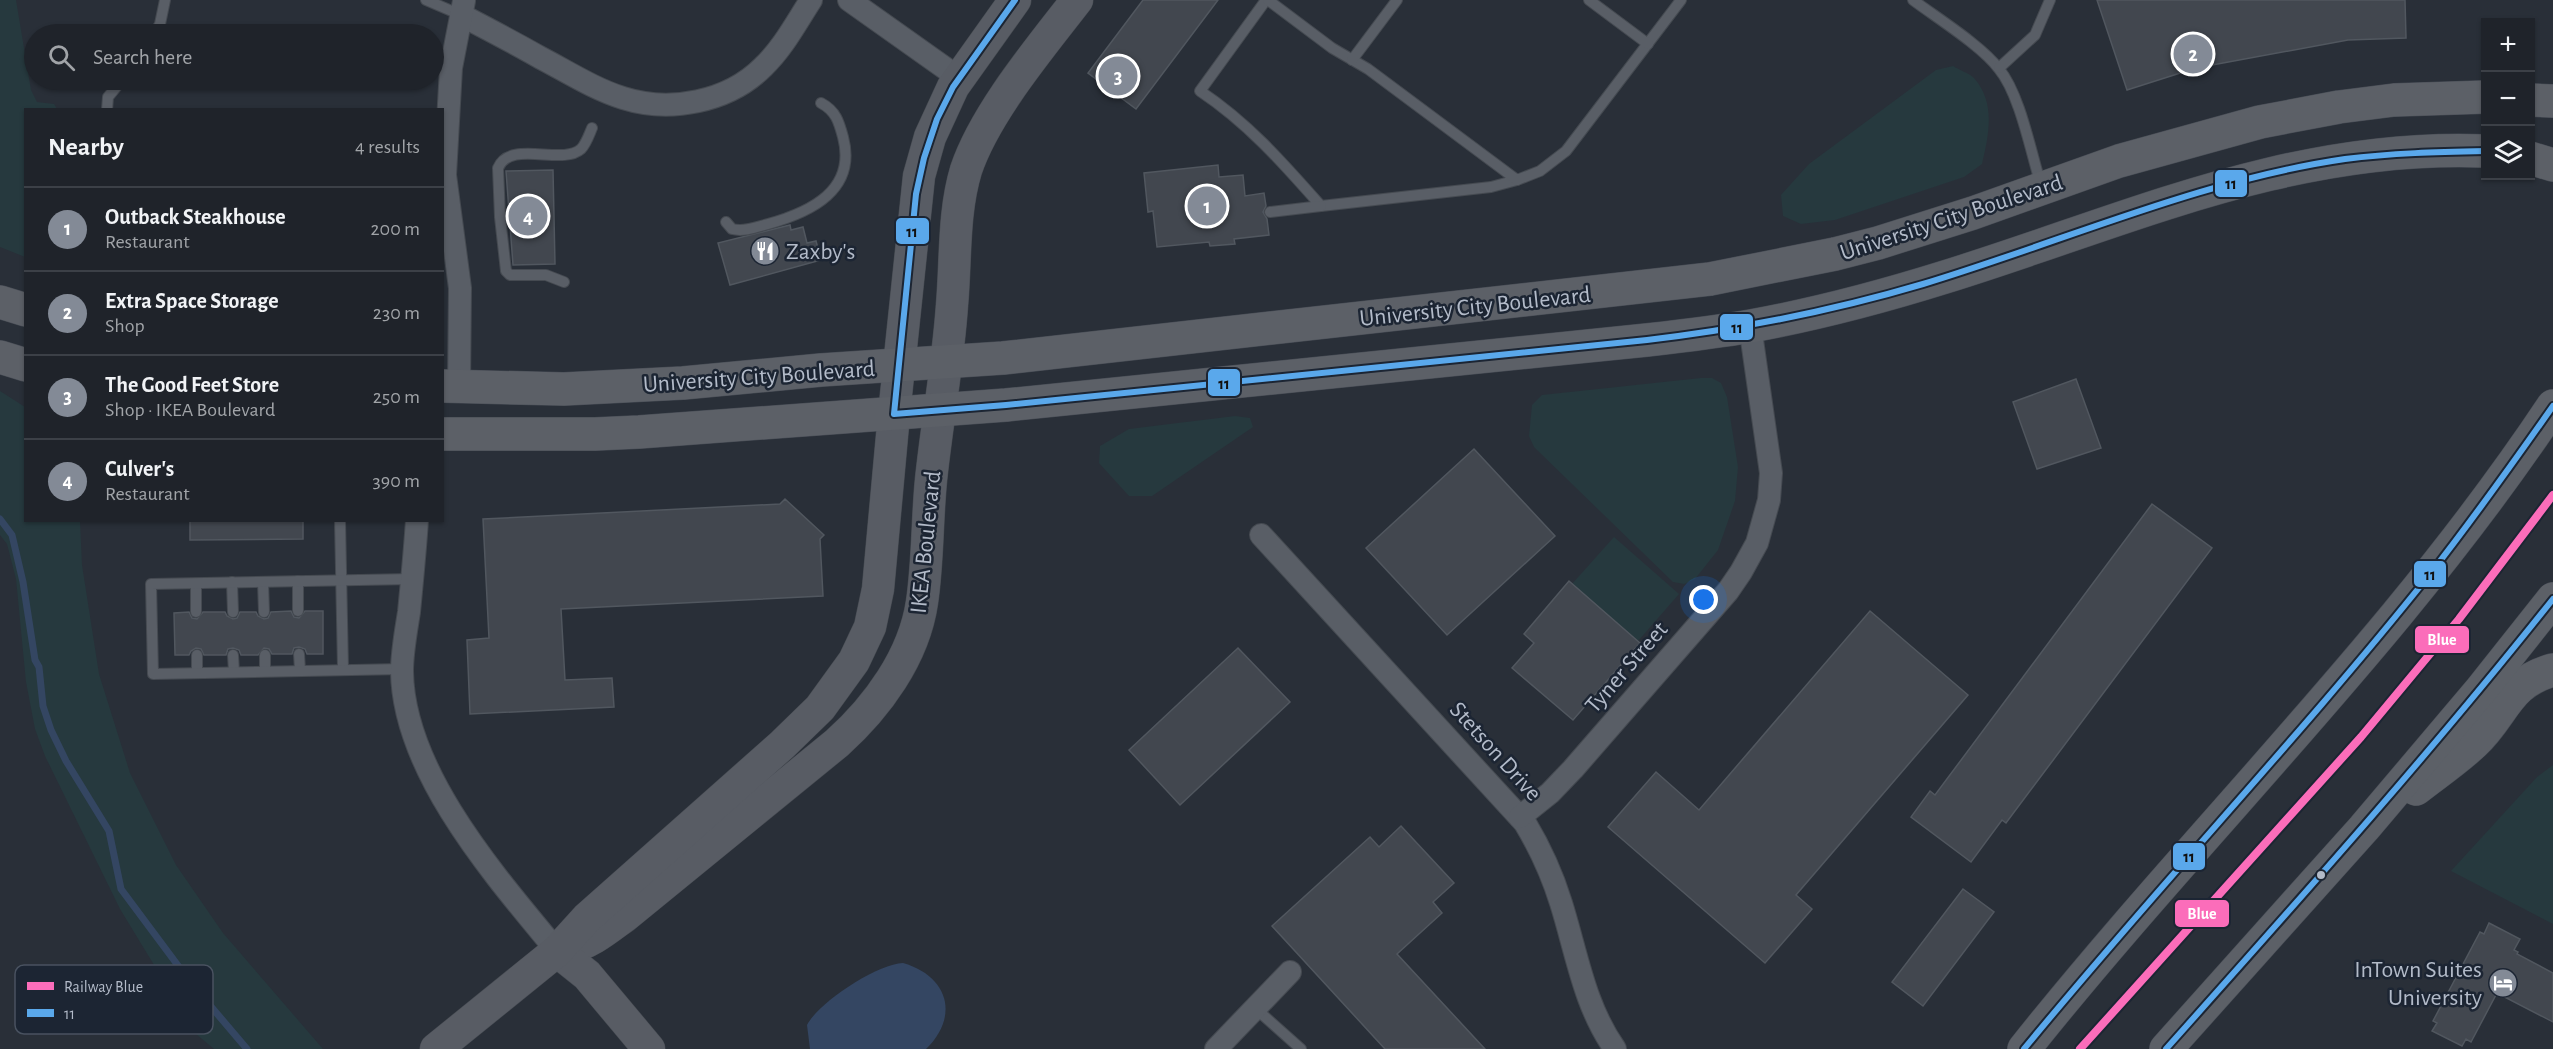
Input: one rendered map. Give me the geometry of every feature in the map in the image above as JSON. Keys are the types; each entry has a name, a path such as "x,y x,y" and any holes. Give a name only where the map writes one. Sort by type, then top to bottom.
{"main road":[{"name":"University City Boulevard","path":"451,387 587,388 1015,357 1710,279 1836,255 2166,147 2260,122 2339,107 2394,100 2481,97"},
{"path":"2535,100 2553,101"},
{"name":"University City Boulevard","path":"444,434 606,434 894,414 1647,340 1750,326 1815,313 1888,294 2119,217 2239,181 2309,164 2442,150 2481,151"},
{"path":"2535,156 2553,156"},
{"path":"2535,158 2553,165"},
{"path":"0,302 24,309"},
{"path":"0,357 24,364"},
{"path":"2024,1049 2092,964 2367,651 2468,525 2553,406"},
{"path":"2166,1049 2364,828 2480,692 2553,599"},
{"path":"2364,828 2475,742 2527,679 2553,670"}],"street":[{"path":"451,387 460,288 445,175 451,68 462,7 604,91 640,103 679,104 697,102 732,89 763,68 782,45 811,0"},
{"path":"849,0 959,78"},
{"name":"IKEA Boulevard","path":"436,1049 556,951 587,918 802,726 820,708 846,674 870,627 877,598 919,176 930,137 945,102 959,78 1015,0"},
{"name":"IKEA Boulevard","path":"556,951 581,945 603,933 648,898 844,736 867,712 889,682 913,636 922,602 931,480 952,306 958,212 967,170 981,135 997,108 1077,0"},
{"name":"Tyner Street","path":"1520,817 1565,777 1664,666 1728,591 1754,549 1769,500 1772,473 1750,326"},
{"path":"417,522 402,669 410,722 419,749 438,791 483,856 556,951 571,983 585,1004 622,1049"},
{"name":"Stetson Drive","path":"1262,535 1317,599 1520,817 1537,843 1550,870 1590,1006 1615,1049"},
{"path":"556,951 587,975 649,1049"},
{"path":"1216,1049 1290,972"}],"lane":[{"path":"160,24 165,0"},
{"path":"426,0 462,7"},
{"path":"1321,206 1247,125 1200,91 1267,0 1368,69 1517,180"},
{"path":"1352,60 1397,0"},
{"path":"1589,0 1648,44"},
{"path":"1270,212 1491,188 1540,171 1554,163 1566,151 1681,0"},
{"path":"1913,0 1999,68 2009,84 2017,106 2042,189"},
{"path":"1999,68 2035,35 2050,0"},
{"path":"106,108 108,97 114,90"},
{"path":"726,222 732,229 743,230 798,216 814,207 832,190 845,163 845,145 835,114 821,103"},
{"path":"564,282 546,275 510,275 506,271 500,217 498,168 502,161 512,156 574,153 584,144 592,128"},
{"path":"340,522 343,669"},
{"path":"402,669 153,674 151,584 412,579"},
{"path":"298,581 298,611"},
{"path":"232,582 232,612"},
{"path":"263,582 264,612"},
{"path":"196,584 196,612"},
{"path":"299,654 300,670"},
{"path":"197,655 197,673"},
{"path":"233,655 234,672"},
{"path":"265,655 266,671"},
{"path":"1255,1008 1301,1049"}],"green space":[{"path":"0,0 16,0 24,48 24,90 31,90 37,102 54,104 56,108 24,108 24,257 0,247"},
{"path":"1953,66 1974,78 1986,98 1989,120 1982,164 1964,177 1835,220 1801,224 1783,216 1781,195 1809,164 1936,70"},
{"path":"1712,378 1721,383 1727,397 1738,467 1735,501 1718,550 1695,579 1684,584 1673,582 1534,447 1529,436 1532,405 1542,395"},
{"path":"0,391 24,406 24,522 80,522 82,565 99,674 130,773 176,865 223,933 323,1049 214,1049 196,1034 213,1034 213,965 154,965 120,909 45,756 35,729 26,682 16,579 7,544 0,535"},
{"path":"1235,416 1250,418 1253,427 1152,496 1129,496 1099,463 1100,446 1129,429"},
{"path":"1614,537 1679,594 1638,641 1572,584"},
{"path":"2553,765 2553,924 2451,871 2537,777"}],"water":[{"path":"903,963 930,977 939,987 944,998 946,1011 943,1023 937,1036 926,1049 810,1049 807,1025 823,1006 864,977 892,965"}],"building":[{"path":"1143,0 1218,0 1136,109 1088,73"},
{"path":"2097,0 2405,0 2406,38 2348,40 2196,68 2127,90"},
{"path":"1218,165 1219,177 1243,175 1245,196 1264,193 1266,206 1263,212 1267,219 1269,235 1234,239 1235,244 1210,246 1209,242 1157,247 1153,211 1148,212 1144,173"},
{"path":"553,170 555,264 513,265 506,171"},
{"path":"790,225 791,230 803,227 807,243 816,241 821,260 730,285 718,243"},
{"path":"2076,379 2101,448 2037,469 2013,402"},
{"path":"1474,449 1555,536 1447,635 1366,548"},
{"path":"785,499 824,535 820,539 823,596 561,609 565,680 612,678 614,707 470,714 467,640 489,638 483,519 780,504"},
{"path":"2152,504 2212,548 2006,823 2002,820 1971,862 1911,817 1930,791 1935,795"},
{"path":"190,522 303,522 303,539 190,540"},
{"path":"1569,581 1640,643 1573,720 1512,668 1534,643 1524,634"},
{"path":"291,611 294,617 299,618 305,611 323,611 323,654 307,654 305,649 299,647 294,648 292,654 272,654 269,649 264,648 258,655 241,655 239,650 233,648 228,649 226,655 204,655 201,649 196,648 189,655 175,655 174,613 189,612 192,618 197,619 203,612 225,612 233,619 237,618 240,612 256,612 264,619 268,618 271,612"},
{"path":"1870,611 1968,695 1796,895 1812,909 1765,963 1608,827 1656,772 1699,810"},
{"path":"1238,648 1290,702 1180,805 1129,750"},
{"path":"1401,826 1454,883 1433,902 1442,913 1397,954 1485,1049 1385,1049 1272,926 1370,837 1379,847"},
{"path":"1963,889 1994,912 1923,1006 1892,982"},
{"name":"InTown Suites University","path":"2489,923 2520,939 2514,950 2518,952 2517,954 2553,973 2553,1022 2497,993 2471,1042 2466,1039 2462,1046 2432,1031 2437,1023 2433,1021 2480,932 2484,934"}],"waterway":[{"path":"0,519 12,535 23,582 35,660 39,667 43,706 51,730 66,761 109,831 121,889 178,965"},
{"path":"213,1009 247,1049"}],"rail line":[{"name":"Blue","path":"2080,1049 2361,737 2459,619 2553,495"}],"transit line":[{"name":"11","path":"1015,0 953,87 937,119 924,158 916,194 894,414 1006,405 1647,340 1717,330 1820,311 1889,294 2237,181 2345,159 2380,155 2481,151"},
{"name":"11","path":"2024,1049 2381,635 2462,533 2553,406"},
{"name":"11","path":"2166,1049 2411,770 2553,599"}],"place":[{"name":"Extra Space Storage","path":"2193,54"},
{"name":"The Good Feet Store","path":"1118,76"},
{"name":"Outback Steakhouse","path":"1207,206"},
{"name":"Culver's","path":"528,216"},
{"name":"Zaxby's","path":"765,251"},
{"name":"InTown Suites University","path":"2503,983"}]}
